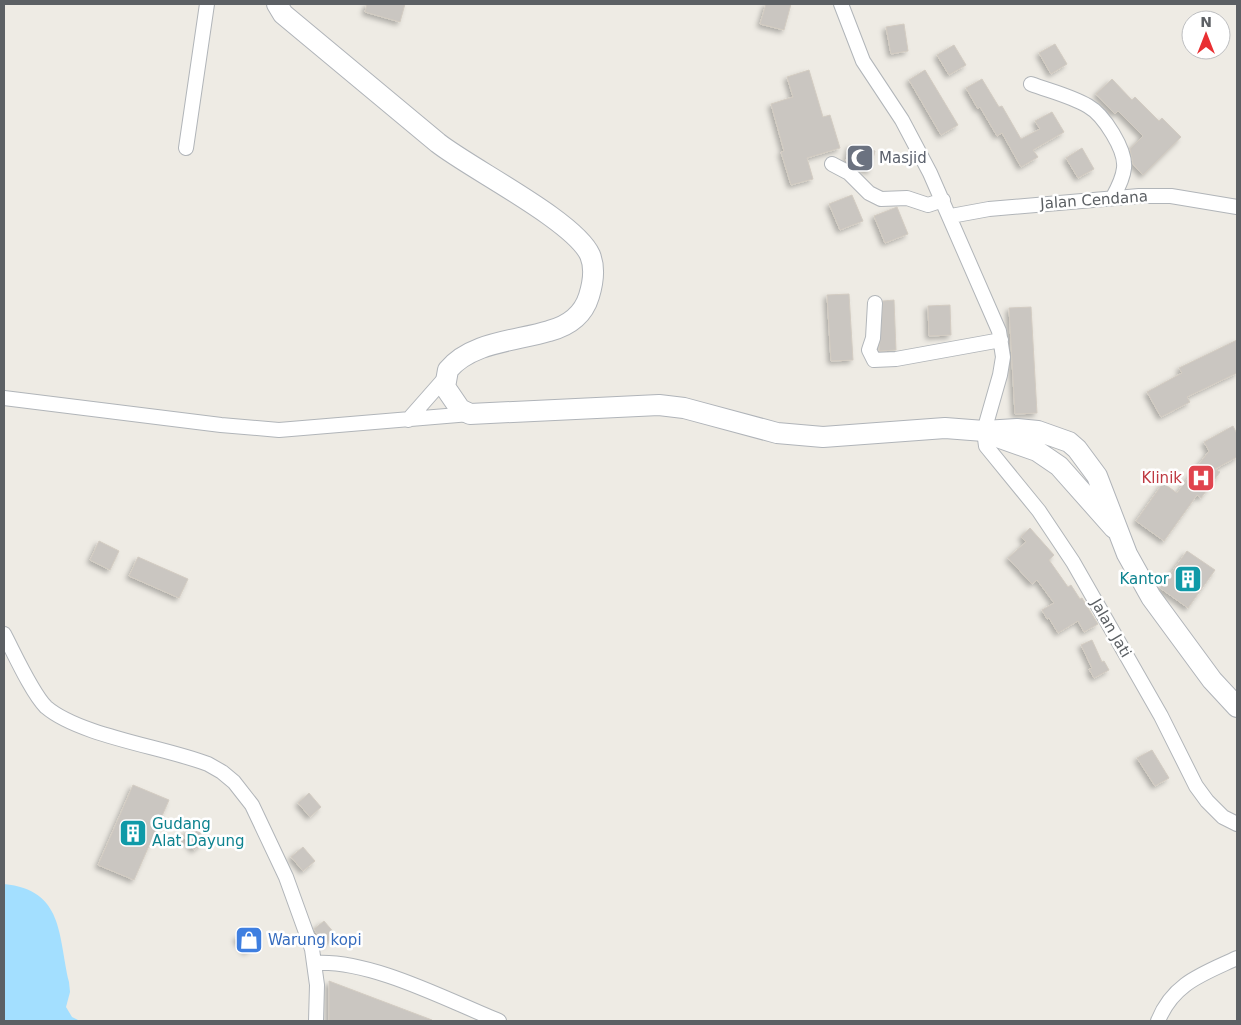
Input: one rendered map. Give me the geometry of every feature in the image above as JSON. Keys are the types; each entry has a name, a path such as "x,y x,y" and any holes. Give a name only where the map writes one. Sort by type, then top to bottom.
{"street":[{"path":"186,148 207,4"},
{"path":"277,4 284,14 454,156 552,218 572,234 590,255 593,275 592,288 584,308 574,320 554,330 473,351 452,365 445,378 408,420"},
{"path":"841,4 863,60 902,120 943,200 991,310 1001,340 1003,357 1000,375 984,431"},
{"path":"1031,84 1063,94 1087,106 1103,120 1116,140 1124,160 1124,168 1113,197"},
{"path":"832,164 849,173 869,193 881,199 907,198 928,205 943,200"},
{"name":"Jalan Cendana","path":"950,216 989,209 1113,197 1171,196 1237,207"},
{"path":"875,304 874,338 870,350 874,360 896,359 1001,340"},
{"path":"445,378 445,387 452,400 460,409 470,414"},
{"path":"4,398 221,425 279,430 470,414 659,405 684,408 759,430 791,435 823,437 945,428 984,431 1038,431 1069,442 1077,449 1097,476 1128,554 1151,597 1217,685 1237,708"},
{"name":"Jalan Jati","path":"984,431 986,446 1039,511 1103,612 1196,786 1206,801 1223,817 1237,824"},
{"path":"4,634 35,691 46,706 57,714 97,731 208,764 234,782 252,805 266,831 305,925 314,963 316,1021"},
{"path":"1158,1021 1163,1008 1176,990 1237,958"},
{"path":"314,963 342,964 395,979 499,1021"}],"water":[{"path":"4,884 24,888 38,895 48,905 55,918 59,932 69,982 70,992 66,1007 72,1017 80,1021 4,1021"}],"building":[{"path":"367,4 405,4 400,22 365,12"},
{"path":"766,4 791,4 784,30 760,24"},
{"path":"904,24 908,51 891,54 886,27"},
{"path":"1055,44 1067,64 1051,74 1039,53"},
{"path":"954,45 966,65 949,75 937,55"},
{"path":"809,70 823,117 830,115 840,148 807,158 813,179 791,185 781,152 784,151 771,104 793,97 787,77"},
{"path":"925,70 958,125 941,135 909,80"},
{"path":"982,79 999,107 1002,106 1021,139 1040,129 1035,121 1052,112 1064,132 1033,150 1038,157 1021,167 1002,133 997,136 966,88"},
{"path":"1112,79 1132,100 1135,97 1159,121 1162,118 1181,137 1143,175 1133,164 1130,149 1143,136 1118,111 1115,114 1096,94"},
{"name":"Masjid","path":"850,145 875,151 870,171 856,167 846,161"},
{"path":"1082,148 1094,169 1078,178 1066,158"},
{"path":"852,195 863,221 840,230 829,204"},
{"path":"897,207 908,234 885,243 874,216"},
{"path":"849,294 853,360 831,361 827,295"},
{"path":"894,300 896,350 879,351 883,301"},
{"path":"950,305 951,335 929,336 928,306"},
{"path":"1031,307 1037,413 1015,414 1009,308"},
{"path":"1237,340 1237,373 1187,397 1190,402 1161,417 1147,392 1182,373 1179,368"},
{"path":"1233,426 1237,434 1237,457 1215,469 1220,472 1201,498 1197,495 1164,541 1136,521 1163,483 1177,493 1209,451 1204,442"},
{"path":"1030,528 1054,555 1049,560 1068,587 1071,585 1080,599 1082,598 1098,624 1084,632 1078,621 1058,633 1049,618 1047,619 1042,610 1054,603 1037,580 1032,584 1008,558 1026,542 1021,537"},
{"path":"99,541 119,551 110,570 90,560"},
{"name":"Kantor","path":"1187,551 1215,570 1188,608 1160,588"},
{"path":"138,557 188,579 179,598 129,576"},
{"path":"1092,640 1102,662 1104,661 1109,670 1094,678 1089,669 1092,668 1081,645"},
{"path":"1152,750 1169,778 1155,786 1137,758"},
{"name":"Gudang Alat Dayung","path":"133,785 169,800 134,880 98,865"},
{"path":"309,793 321,807 310,817 298,803"},
{"path":"194,826 206,840 194,850 183,836"},
{"path":"303,847 315,861 303,871 291,857"},
{"name":"Warung kopi","path":"324,921 336,935 324,945 314,929"},
{"name":"Warung kopi","path":"252,927 262,941 246,952 236,938"},
{"path":"329,981 432,1020 432,1021 329,1021"}],"place":[{"name":"Masjid","path":"860,158"},
{"name":"Klinik","path":"1201,478"},
{"name":"Kantor","path":"1188,579"},
{"name":"Gudang Alat Dayung","path":"133,833"},
{"name":"Warung kopi","path":"249,940"}]}
